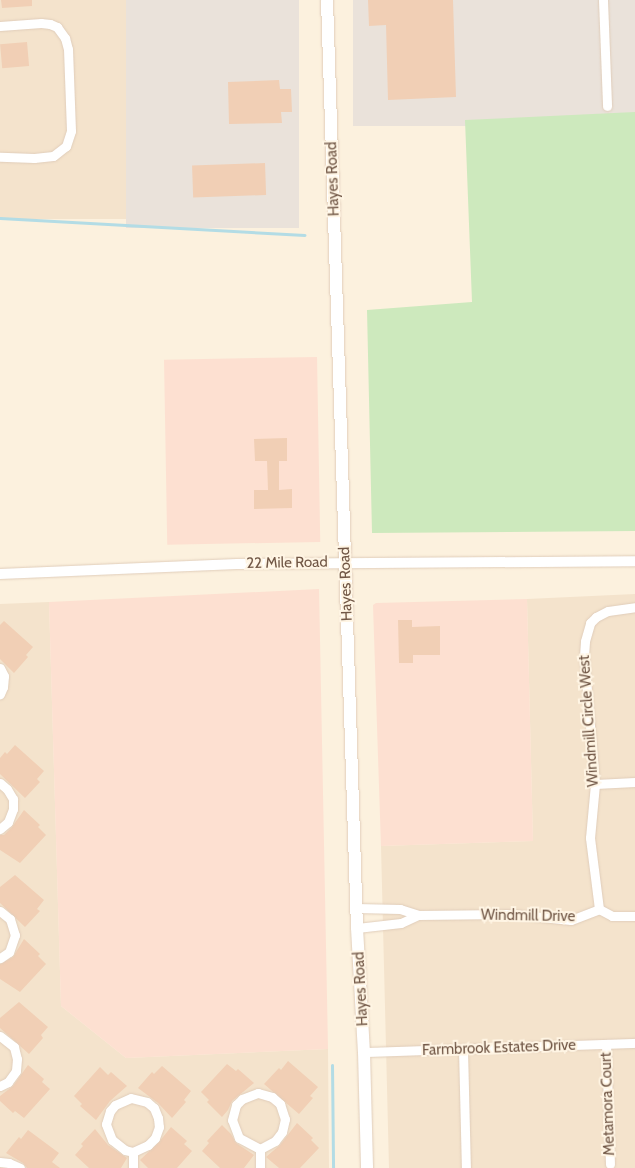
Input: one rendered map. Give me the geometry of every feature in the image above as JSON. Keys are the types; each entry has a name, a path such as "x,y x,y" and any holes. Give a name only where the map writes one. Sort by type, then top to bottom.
{"main road":[{"name":"Hayes Road","path":"327,0 356,908 364,1052 367,1168"}],"street":[{"path":"603,0 607,106"},
{"path":"0,26 50,24 57,28 65,38 68,49 71,131 66,146 53,156 34,158 0,156"},
{"name":"22 Mile Road","path":"0,574 158,566 635,561"},
{"name":"Windmill Circle West","path":"599,909 590,838 595,784 584,642 590,623 608,611 635,607"},
{"path":"0,668 4,676 0,694"},
{"path":"595,784 635,782"},
{"path":"0,783 10,794 13,809 8,822 0,829"},
{"name":"Windmill Drive","path":"356,908 400,909 418,915 512,914 571,920 599,909"},
{"path":"599,909 612,916 635,916"},
{"path":"0,911 10,919 15,935 9,952 0,958"},
{"name":"Windmill Drive","path":"357,928 401,923 418,915"},
{"path":"0,1036 14,1047 18,1059 16,1071 8,1082 0,1086"},
{"name":"Farmbrook Estates Drive","path":"364,1052 635,1043"},
{"name":"Metamora Court","path":"606,1044 610,1164"},
{"path":"463,1049 466,1168"},
{"path":"258,1093 272,1097 280,1104 285,1119 282,1132 275,1141 260,1149 239,1138 234,1130 232,1120 236,1105 242,1099 258,1093"},
{"path":"131,1098 146,1102 154,1108 159,1127 155,1138 148,1145 133,1152 125,1150 112,1140 106,1124 107,1117 115,1105 131,1098"},
{"path":"260,1149 260,1168"},
{"path":"133,1152 133,1168"},
{"path":"0,1162 9,1163 20,1168"}],"shaded area":[{"path":"0,0 126,0 126,219 0,219"},
{"path":"126,0 299,0 299,228 126,228"},
{"path":"353,0 635,0 635,126 353,126"},
{"path":"317,357 320,542 167,545 164,360"},
{"path":"319,589 328,1049 126,1058 61,1006 49,602"},
{"path":"635,594 635,1168 389,1168 381,846 533,841 527,599"},
{"path":"527,599 533,841 381,846 373,605 376,603"},
{"path":"49,602 61,1006 126,1058 328,1049 329,1168 0,1168 0,604"}],"green space":[{"path":"635,112 635,531 372,533 367,310 472,302 465,120"}],"building":[{"path":"1,0 32,0 32,6 2,8"},
{"path":"368,0 453,0 456,97 388,100 386,25 369,26"},
{"path":"27,42 29,66 2,68 0,44"},
{"path":"279,80 280,89 291,89 292,112 281,112 282,123 229,124 228,82"},
{"path":"265,163 266,195 193,198 192,166"},
{"path":"287,438 287,461 279,461 279,490 292,489 292,508 254,509 254,490 268,490 267,461 255,461 254,439"},
{"path":"398,620 412,620 412,627 440,626 440,655 413,655 413,663 399,663"},
{"path":"4,621 33,647 26,655 28,657 14,673 0,659 0,625"},
{"path":"15,745 44,771 37,779 40,782 25,798 0,774 0,758 5,752 7,754"},
{"path":"24,810 40,825 38,827 46,835 20,863 0,850 0,835 4,835 12,827"},
{"path":"15,875 44,900 37,909 40,911 25,927 0,903 0,887"},
{"path":"24,939 40,954 38,956 46,964 20,992 0,979 0,964 13,957"},
{"path":"19,1002 48,1027 41,1035 43,1038 29,1054 0,1028 0,1018"},
{"path":"288,1061 318,1087 310,1096 313,1098 299,1114 264,1084 279,1068 281,1070"},
{"path":"227,1064 236,1071 238,1069 254,1083 232,1101 222,1117 207,1102 209,1100 201,1092"},
{"path":"28,1065 44,1079 42,1082 50,1089 24,1118 15,1111 13,1113 0,1101 0,1096 13,1086"},
{"path":"162,1066 191,1091 184,1100 186,1102 172,1118 158,1103 138,1088 152,1072 154,1074"},
{"path":"100,1067 108,1075 111,1072 127,1086 110,1101 96,1120 80,1106 82,1104 74,1096"},
{"path":"297,1123 313,1138 311,1140 319,1148 300,1168 279,1168 266,1157 280,1145"},
{"path":"222,1125 231,1134 236,1143 254,1155 244,1168 220,1168 202,1151 209,1143 207,1141"},
{"path":"171,1127 187,1141 184,1144 192,1151 177,1168 148,1168 140,1160 159,1142"},
{"path":"95,1129 108,1145 127,1158 121,1168 89,1168 75,1155 83,1146 81,1144"},
{"path":"28,1130 59,1153 52,1162 60,1168 27,1168 23,1163 6,1153 19,1137 21,1139"}],"waterway":[{"path":"0,218 305,235"},
{"path":"332,1065 333,1168"}]}
